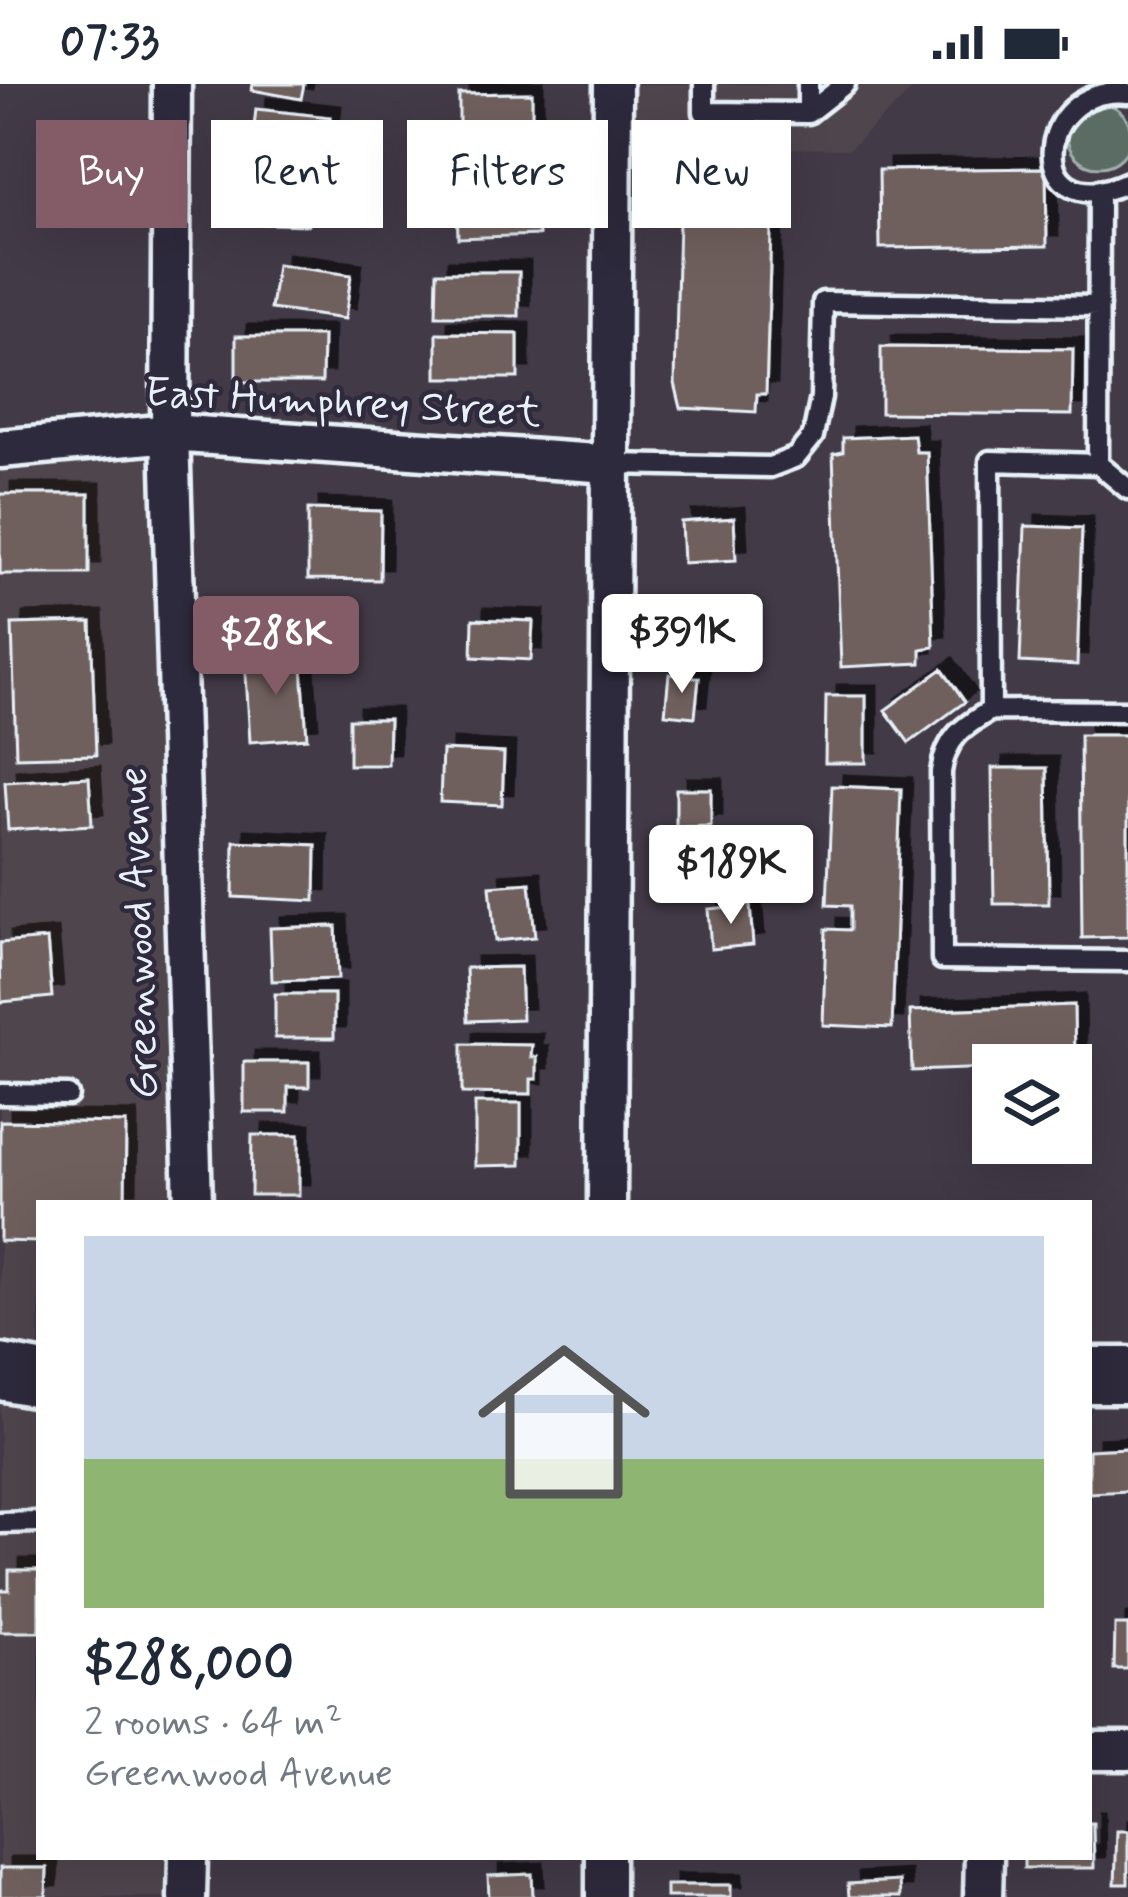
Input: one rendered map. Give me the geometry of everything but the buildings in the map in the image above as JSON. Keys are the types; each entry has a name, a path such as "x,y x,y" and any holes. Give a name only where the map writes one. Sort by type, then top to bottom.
{"street":[{"name":"Greenwood Avenue","path":"172,84 170,433 193,1200"},
{"path":"607,1200 613,84"},
{"name":"East Humphrey Street","path":"0,449 170,433 610,464"},
{"path":"1092,1375 1128,1375"},
{"path":"1092,1751 1128,1750"},
{"path":"187,1897 188,1860"},
{"path":"605,1860 605,1897"},
{"path":"982,1897 984,1860"}],"lane":[{"path":"704,84 704,112 808,113 845,84"},
{"path":"808,84 808,113"},
{"path":"1128,93 1101,85 1068,98 1056,111 1050,128 1055,162 1082,186 1099,190 1128,182"},
{"path":"1098,464 1099,190"},
{"path":"610,464 770,466 796,457 814,436 821,397 823,302 1099,306"},
{"path":"992,710 990,461 1098,464 1128,489"},
{"path":"1128,711 992,710 959,729 945,748 941,772 942,959 1128,961"},
{"path":"0,1094 68,1095"},
{"path":"0,1523 36,1522"}],"shaded area":[{"path":"629,84 919,84 849,149 791,148 791,120 632,120 629,146"},
{"path":"154,453 176,1171 171,1172 172,1200 36,1200 36,1360 0,1353 0,468"},
{"path":"0,1397 36,1398 36,1860 172,1860 171,1897 0,1897"}],"green space":[{"path":"1099,103 1122,112 1129,123 1129,147 1122,158 1099,167 1076,158 1067,135 1076,112"}]}
